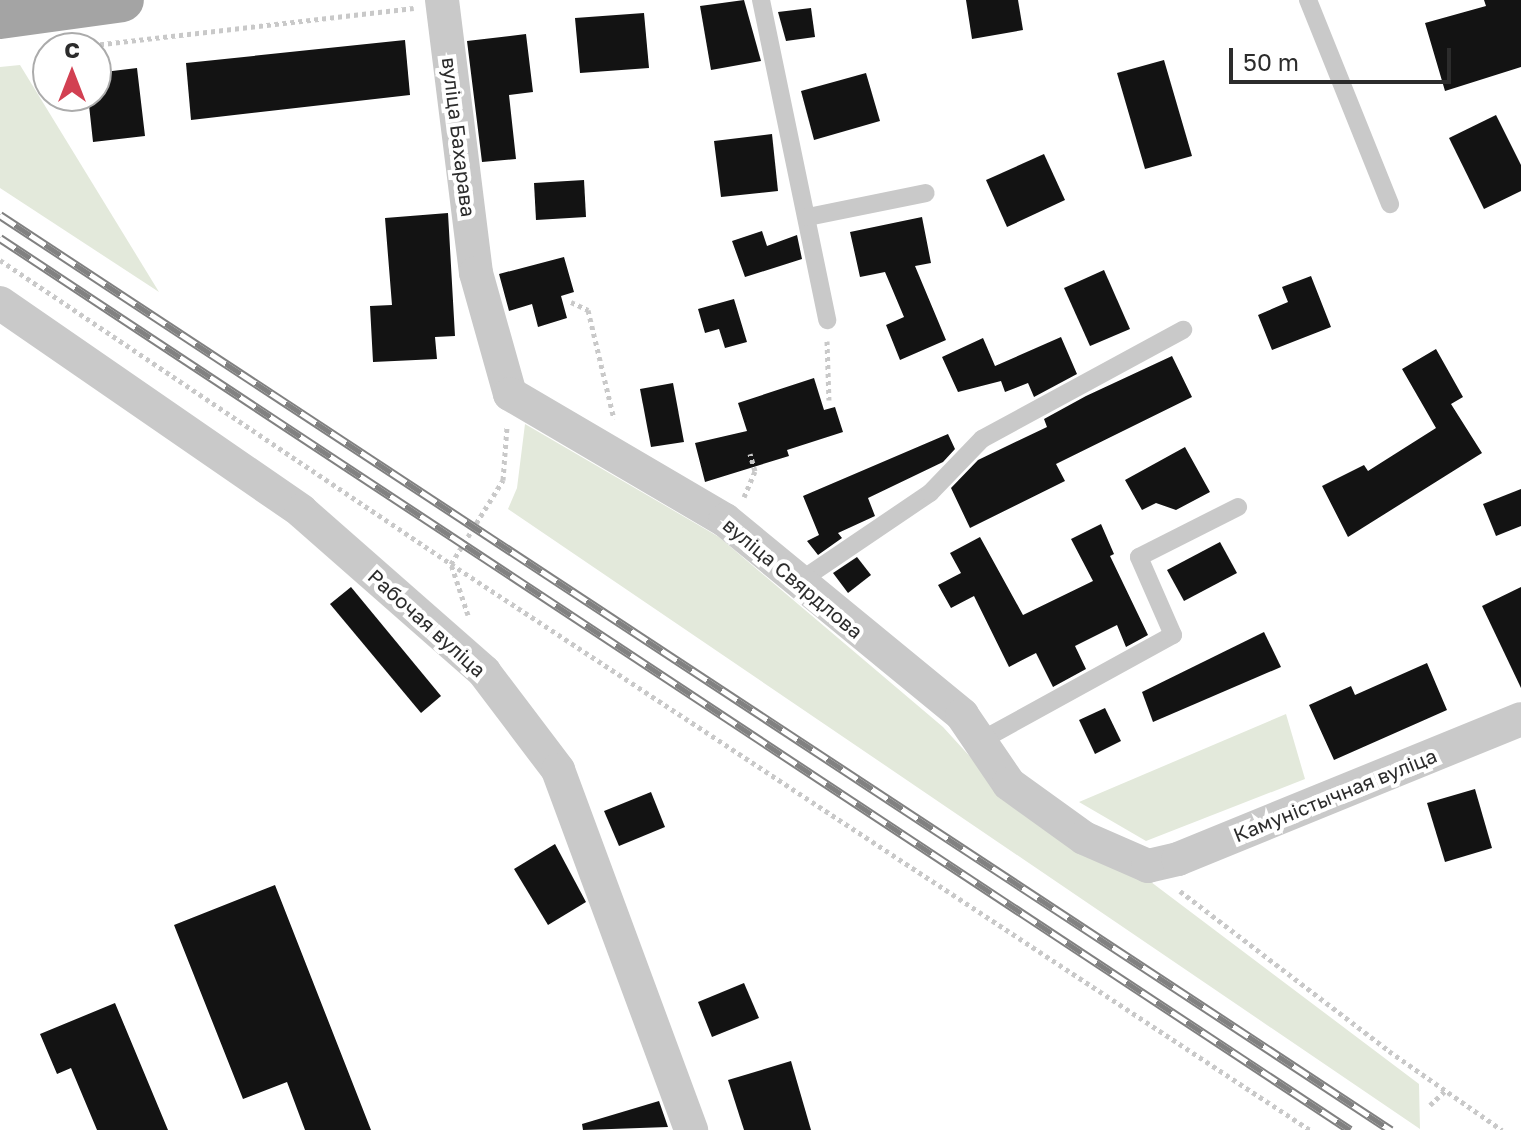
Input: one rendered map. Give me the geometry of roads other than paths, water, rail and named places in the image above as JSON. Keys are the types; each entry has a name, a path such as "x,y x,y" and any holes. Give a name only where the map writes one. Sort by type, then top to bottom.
{"main road":[{"path":"0,17 122,0"}],"street":[{"name":"вуліца Бахарава","path":"442,3 476,273 510,394"},
{"name":"Рабочая вуліца","path":"0,303 301,511 484,672 558,770 691,1130"},
{"name":"вуліца Свярдлова","path":"510,394 725,520 797,583 962,715 982,740 1009,784 1084,838 1148,866"},
{"name":"Камуністычная вуліца","path":"1148,866 1178,859 1521,719"}],"lane":[{"path":"761,0 827,320"},
{"path":"1308,0 1390,204"},
{"path":"808,217 926,193"},
{"path":"797,583 930,493 982,439 1183,330"},
{"path":"982,740 1173,635 1139,557 1238,507"}],"railway":[{"path":"0,215 1391,1130"},
{"path":"0,238 1350,1130"}]}
